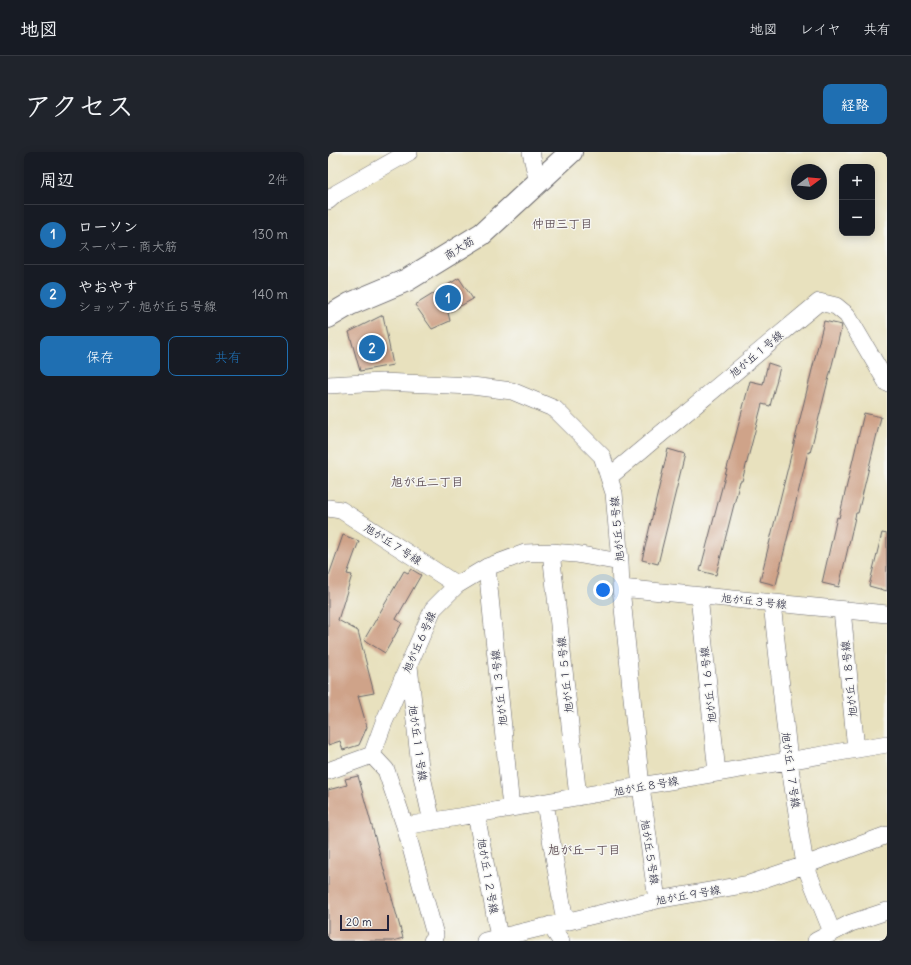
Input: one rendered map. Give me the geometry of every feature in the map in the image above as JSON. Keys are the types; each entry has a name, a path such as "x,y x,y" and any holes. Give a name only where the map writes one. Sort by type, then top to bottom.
{"street":[{"path":"328,201 337,193 409,152"},
{"path":"532,152 538,182"},
{"name":"商大筋","path":"328,317 350,304 407,280 482,234 571,152"},
{"name":"旭が丘１号線","path":"609,477 819,302 836,306 847,316 887,383"},
{"name":"旭が丘５号線","path":"328,385 382,382 472,386 512,391 555,409 602,456 614,493 621,588 640,787 658,900"},
{"name":"旭が丘７号線","path":"328,508 341,510 456,585"},
{"name":"旭が丘６号線","path":"372,754 408,664 433,609 456,585 487,567 526,553 551,552 576,554 620,562"},
{"name":"旭が丘１５号線","path":"551,552 578,797"},
{"name":"旭が丘１３号線","path":"487,567 511,808"},
{"name":"旭が丘３号線","path":"621,588 887,614"},
{"name":"旭が丘１６号線","path":"699,596 717,773"},
{"name":"旭が丘１７号線","path":"772,603 789,761 805,865 832,932"},
{"name":"旭が丘１８号線","path":"842,610 856,749"},
{"name":"旭が丘１１号線","path":"408,664 420,767 432,822"},
{"name":"旭が丘８号線","path":"405,826 887,744"},
{"path":"328,771 372,754 386,770 405,826 435,934 432,941"},
{"path":"545,803 561,941"},
{"name":"旭が丘１２号線","path":"476,814 492,939"},
{"name":"旭が丘９号線","path":"492,939 658,900 750,884 887,835"},
{"path":"816,941 851,923 887,911"}],"building":[{"path":"459,278 473,299 448,313 450,321 432,329 415,305"},
{"path":"383,315 393,365 360,371 349,332"},
{"path":"824,321 842,325 810,453 808,452 776,585 760,581"},
{"path":"768,363 780,367 770,406 762,404 742,481 740,481 716,575 700,571 750,381 763,384"},
{"path":"864,413 881,417 858,513 856,513 839,587 822,583 837,517 839,518"},
{"path":"668,449 685,454 658,564 642,560"},
{"path":"882,533 887,534 887,591 869,586"},
{"path":"343,535 359,541 347,574 352,575 338,620 358,631 374,693 358,696 367,727 359,745 343,750 340,741 328,745 328,578"},
{"path":"411,569 421,575 396,619 402,623 385,653 364,640 404,571 408,573"},
{"path":"358,776 403,938 393,941 328,941 328,790 347,785 345,779"}],"place":[{"name":"ローソン","path":"448,298"},
{"name":"やおやす","path":"372,348"}],"district":[{"name":"仲田三丁目","path":"562,224"},
{"name":"旭が丘二丁目","path":"427,482"},
{"name":"旭が丘一丁目","path":"584,850"}]}
